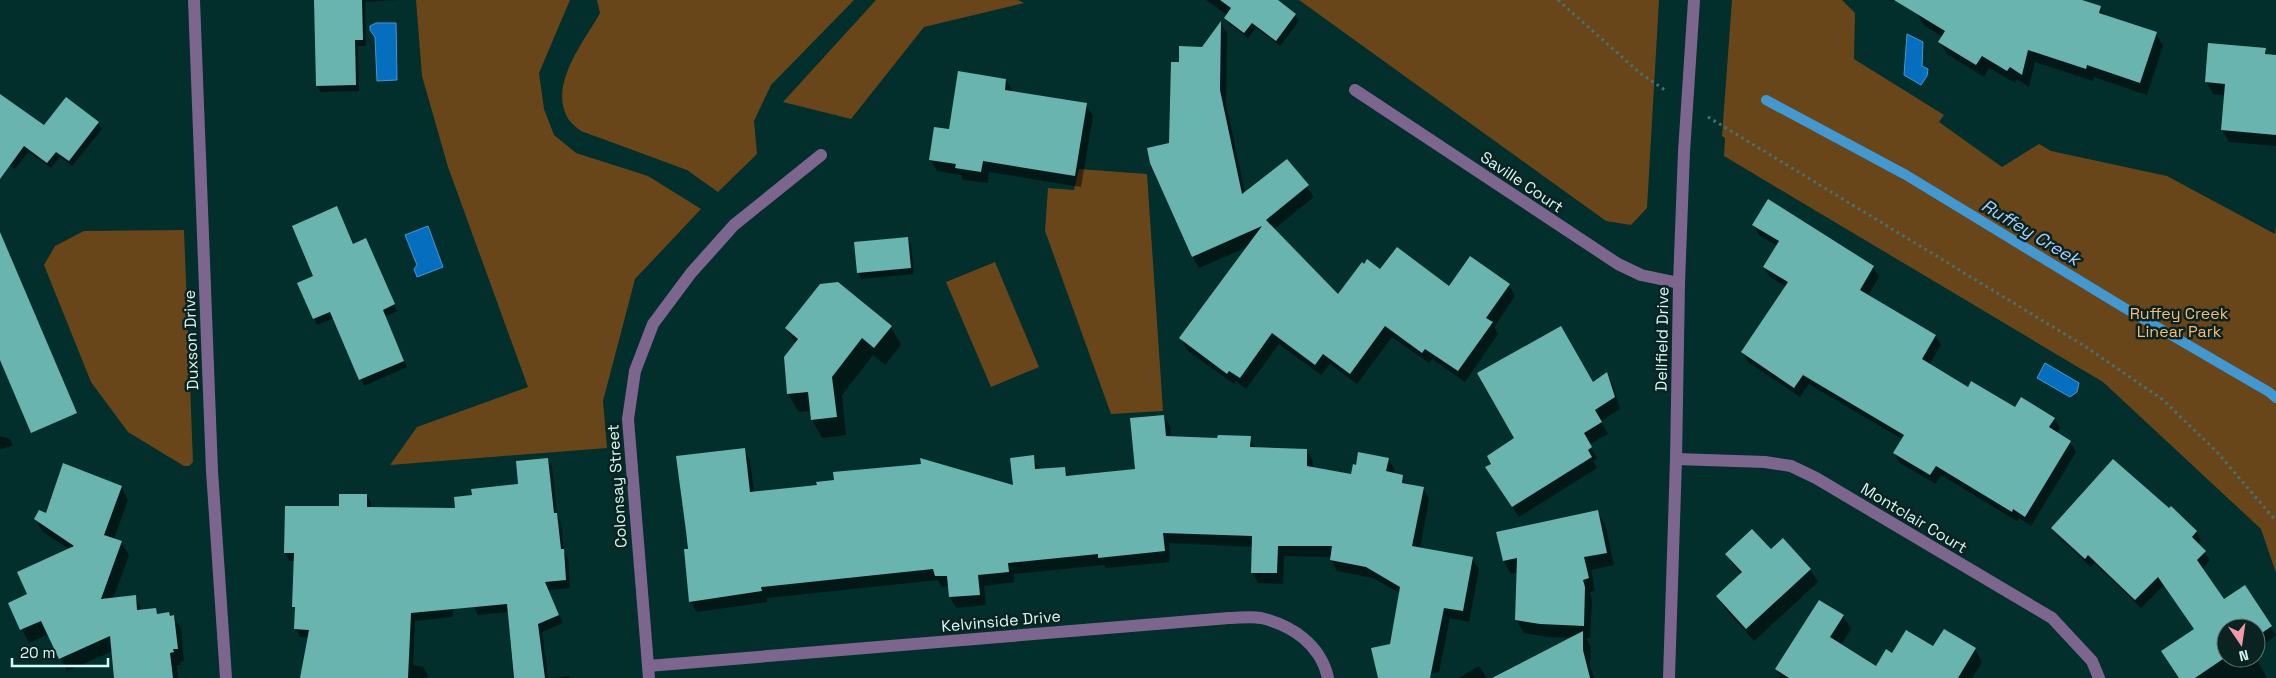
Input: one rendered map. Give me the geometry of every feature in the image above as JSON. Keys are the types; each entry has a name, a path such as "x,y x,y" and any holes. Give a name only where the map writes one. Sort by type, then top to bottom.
{"street":[{"name":"Duxson Drive","path":"194,0 212,471 226,678"},
{"name":"Dellfield Drive","path":"1669,678 1679,283 1684,152 1694,0"},
{"name":"Saville Court","path":"1355,90 1618,264 1641,275 1679,283"},
{"name":"Colonsay Street","path":"648,672 628,419 636,371 653,324 690,273 734,225 821,155"},
{"name":"Montclair Court","path":"1676,459 1765,462 1792,466 1816,478 2052,618 2092,660 2099,678"},
{"name":"Kelvinside Drive","path":"648,672 1219,619 1259,618 1287,626 1306,640 1318,656 1328,678"}],"path":[{"path":"1558,0 1640,73 2086,347 2162,399 2217,452 2276,521"}],"green space":[{"path":"416,0 570,0 539,73 544,109 554,135 576,153 648,176 701,209 635,279 603,401 607,448 390,465 417,427 528,387 448,167 422,76"},
{"path":"597,0 854,0 771,85 754,121 757,154 718,192 687,170 581,131 569,120 563,107 562,93 565,79 577,51 600,13"},
{"path":"876,0 1018,0 1024,3 924,27 851,119 783,102"},
{"path":"1299,0 1659,0 1647,208 1631,225 1606,221"},
{"name":"Ruffey Creek Linear Park","path":"1732,0 1842,0 1855,13 1854,59 1944,115 1939,122 2002,167 2039,144 2051,151 2167,176 2275,234 2276,225 2276,573 2261,529 2103,382 1724,156 1725,138 1722,136"},
{"path":"1079,169 1147,174 1163,411 1111,414 1045,231 1048,188 1074,190"},
{"path":"184,230 193,462 189,466 184,466 128,432 91,382 44,265 55,246 84,231"},
{"path":"995,262 1039,367 991,387 946,282"}],"water":[{"path":"376,23 396,23 397,80 377,81 375,37 370,30 370,26"},
{"path":"1907,34 1923,42 1922,66 1928,69 1927,76 1921,85 1904,75"},
{"path":"428,226 443,267 417,277 414,269 417,265 405,235"},
{"path":"2045,363 2079,383 2077,392 2070,397 2037,378"}],"building":[{"path":"314,0 362,0 363,40 355,40 356,85 316,86"},
{"path":"1220,0 1278,0 1296,14 1276,41 1252,23 1244,33 1224,18 1231,8"},
{"path":"1894,0 2082,0 2101,6 2099,13 2157,32 2140,83 2087,65 2086,69 2028,50 2022,75 2010,67 2007,71 1982,56 1976,65 1938,42 1945,31"},
{"path":"1221,21 1220,90 1242,194 1287,159 1309,185 1266,220 1338,294 1362,262 1364,264 1367,259 1380,269 1397,247 1449,286 1470,256 1510,284 1486,318 1493,322 1458,371 1425,349 1422,353 1385,326 1350,374 1323,354 1315,365 1272,333 1240,378 1229,371 1227,374 1179,338 1262,226 1192,257 1150,163 1147,148 1169,143 1171,62 1179,62 1179,46 1202,47"},
{"path":"2208,43 2266,48 2265,54 2276,55 2276,135 2221,130 2225,84 2205,82"},
{"path":"958,71 1006,79 1005,90 1087,103 1075,176 983,161 981,172 955,168 956,164 929,160 934,127 949,129"},
{"path":"0,94 44,125 66,97 99,122 69,161 56,152 47,163 24,146 0,179"},
{"path":"1768,199 1874,266 1860,290 1936,335 1922,359 1968,387 1971,381 2015,407 2021,397 2055,418 2049,427 2071,441 2025,517 2013,509 2012,512 1936,466 1930,475 1893,453 1904,435 1803,375 1794,388 1741,352 1788,282 1763,267 1779,241 1752,225"},
{"path":"337,206 353,244 366,238 395,304 383,310 404,361 359,380 330,312 313,319 297,283 313,276 292,226"},
{"path":"0,232 77,413 31,433 0,360"},
{"path":"908,237 911,268 857,273 854,242"},
{"path":"838,282 892,326 874,348 862,338 832,377 837,417 811,420 808,392 787,394 784,357 798,339 785,328 820,284"},
{"path":"1561,326 1593,382 1607,372 1615,397 1595,410 1602,422 1584,433 1592,447 1588,450 1592,457 1512,507 1485,467 1491,464 1487,456 1514,438 1477,373"},
{"path":"1164,415 1166,436 1217,438 1218,435 1251,436 1250,447 1307,449 1307,466 1351,474 1353,464 1356,465 1358,452 1389,458 1386,471 1403,475 1402,483 1424,487 1412,546 1473,557 1463,611 1444,608 1430,678 1378,678 1371,648 1390,644 1400,587 1366,567 1330,560 1332,546 1278,546 1277,573 1251,573 1252,536 1163,533 1165,551 1098,558 1098,554 1008,563 1009,572 978,575 980,595 949,597 947,576 935,576 933,569 761,587 762,591 689,602 684,549 688,549 676,456 745,448 750,492 817,485 816,482 834,480 833,472 921,464 920,458 1013,485 1010,458 1034,455 1035,469 1065,467 1066,476 1135,469 1130,418"},
{"path":"548,458 554,513 557,513 561,549 564,549 566,580 545,582 559,615 538,624 545,678 514,678 507,604 411,613 408,678 300,678 309,630 294,629 295,607 292,607 294,553 284,553 285,506 339,506 339,494 367,494 367,507 455,508 454,497 472,495 471,489 518,484 516,461"},
{"path":"2113,459 2169,508 2171,506 2197,531 2192,537 2206,551 2197,560 2224,599 2245,585 2272,626 2266,630 2266,618 2216,618 2216,664 2195,678 2179,678 2161,651 2194,629 2158,577 2135,600 2088,555 2085,559 2051,528"},
{"path":"63,463 122,486 104,535 122,541 101,599 136,595 137,610 156,608 157,614 169,612 170,616 174,615 178,649 173,649 174,652 170,653 173,678 114,678 110,636 59,659 41,621 20,630 8,603 27,594 17,572 74,546 34,519 39,510 46,513"},
{"path":"1598,510 1607,553 1584,557 1589,578 1583,580 1585,587 1584,626 1540,624 1515,620 1517,558 1503,561 1496,532"},
{"path":"1752,529 1771,549 1783,538 1811,569 1746,629 1716,596 1742,572 1725,554"},
{"path":"1819,600 1844,615 1830,637 1876,666 1886,649 1892,653 1906,630 1933,646 1944,629 1976,648 1958,678 1789,678 1775,669"},
{"path":"1583,631 1583,650 1590,678 1492,678"}],"waterway":[{"name":"Ruffey Creek","path":"1766,100 1906,175 2123,307 2269,392 2276,398"}]}
